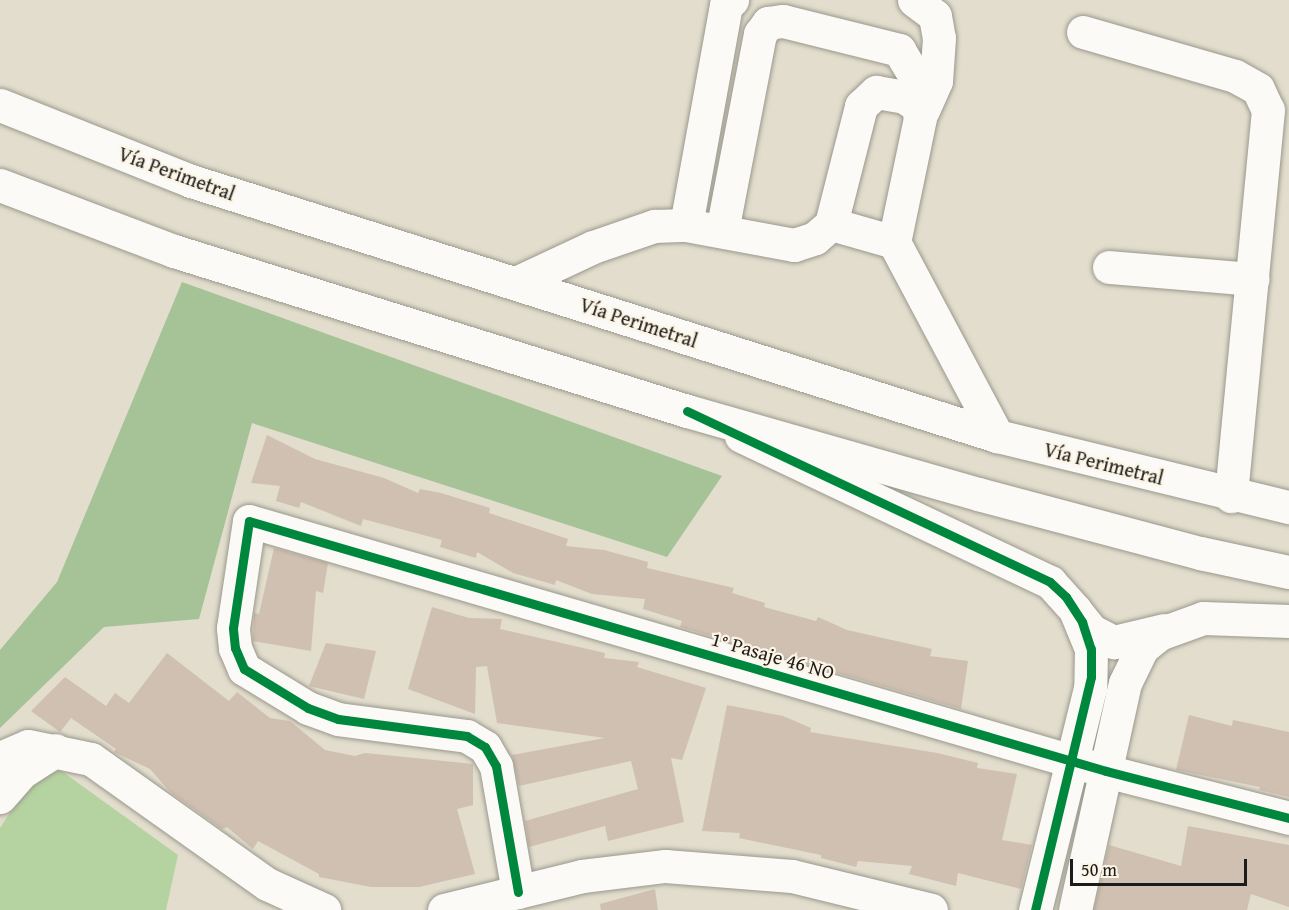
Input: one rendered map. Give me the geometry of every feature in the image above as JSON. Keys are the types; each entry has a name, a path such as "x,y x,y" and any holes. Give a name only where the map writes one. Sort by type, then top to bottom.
{"main road":[{"path":"686,225 726,5 732,0"},
{"path":"919,112 936,81 939,38 927,5"},
{"path":"722,231 760,34 768,24 783,21 899,50 915,77 919,112 894,242 997,436"},
{"path":"1083,32 1235,76 1258,89 1268,110 1231,496"},
{"path":"516,283 634,231 654,226 686,225 794,244 815,238 831,224 861,106 867,97 876,92 904,98 919,112"},
{"name":"Vía Perimetral","path":"0,105 191,181 997,436 1231,496 1289,507"},
{"path":"0,185 174,251 687,411 989,497 1200,553 1289,572"},
{"path":"831,224 894,242"},
{"path":"1109,267 1252,279"},
{"path":"687,411 1050,582 1092,630 1114,642 1203,618 1289,621"},
{"name":"1° Pasaje 46 NO","path":"518,891 496,766 485,747 467,736 338,720 308,708 244,669 235,648 233,628 249,521 1106,771 1289,818"},
{"path":"1035,910 1091,677 1091,649 1075,610"},
{"path":"1075,910 1129,674 1142,648 1176,627"},
{"path":"0,758 28,746 91,759 267,884 324,910"},
{"path":"0,797 22,772 56,750"},
{"path":"444,910 582,876 665,866 792,876 931,910"}],"green space":[{"path":"182,282 722,476 667,557 252,423 199,619 104,627 0,728 0,650 57,582"},
{"path":"60,770 178,855 166,910 0,910 0,828 30,782"}],"building":[{"path":"267,435 315,459 384,478 418,493 420,489 441,493 490,508 489,513 568,539 566,546 604,550 648,562 647,568 734,588 732,593 765,603 764,607 816,621 818,617 847,630 932,649 930,656 968,661 961,709 680,627 682,621 643,609 645,599 592,594 556,580 555,585 513,573 477,552 476,558 440,547 442,540 363,519 361,526 301,502 299,508 276,501 280,486 251,483"},
{"path":"274,548 328,563 323,593 316,591 311,651 253,641 254,613 259,614"},
{"path":"432,607 469,618 502,619 500,629 605,653 604,658 639,662 637,667 706,688 682,760 671,758 684,822 608,841 605,826 529,847 525,821 638,789 631,761 519,786 512,755 605,738 497,723 487,666 476,667 475,714 408,689"},
{"path":"326,643 376,651 364,699 309,686"},
{"path":"167,653 229,701 237,692 270,718 290,721 325,750 355,756 365,753 473,764 473,805 457,809 475,874 419,887 371,887 319,877 319,874 258,841 253,849 227,827 222,829 170,792 150,769 114,752 116,749 71,718 60,732 31,711 65,677 106,706 115,693 129,703"},
{"path":"727,705 783,716 811,728 810,732 937,753 978,763 977,768 1017,774 1002,840 1032,845 1021,889 958,873 956,886 909,874 912,866 858,861 856,867 821,858 821,855 739,838 740,833 702,831"},
{"path":"1189,715 1232,726 1233,720 1289,732 1289,797 1259,790 1260,787 1176,770"},
{"path":"1188,826 1289,845 1289,907 1251,894 1247,910 1094,910 1109,845 1181,866"},
{"path":"655,889 658,910 601,910 600,904"}],"cycle path":[{"path":"687,411 1050,582 1066,597 1082,622 1091,649 1091,677 1035,910"},
{"path":"518,892 496,766 485,747 467,736 338,719 308,708 244,669 235,648 233,628 249,521 1106,771 1289,818"}]}
